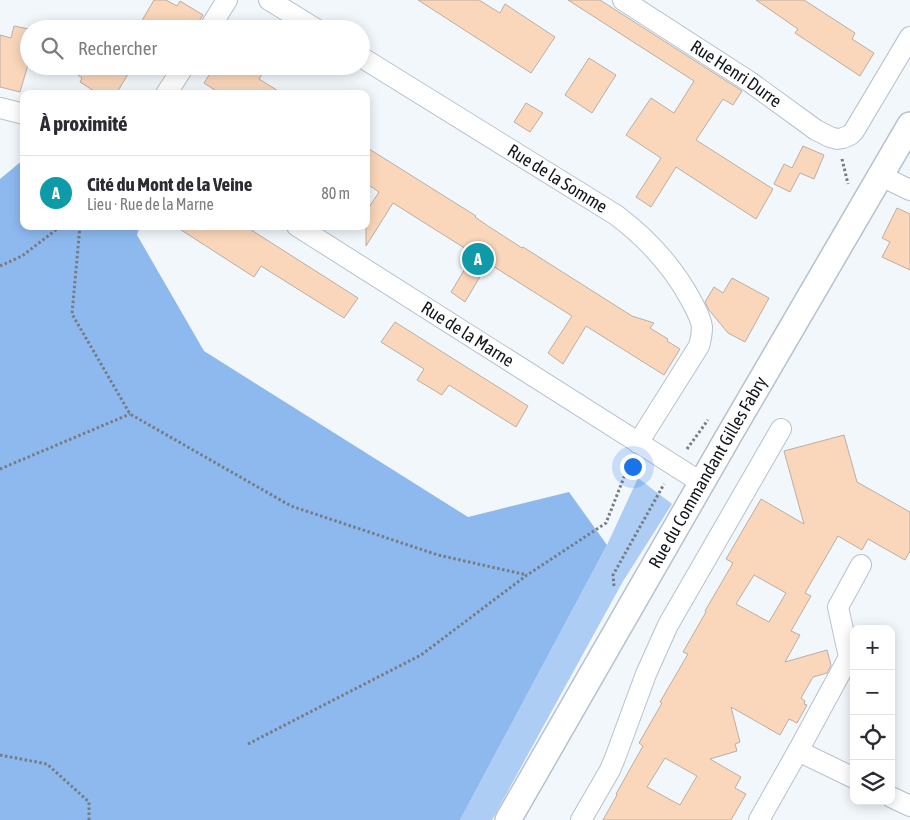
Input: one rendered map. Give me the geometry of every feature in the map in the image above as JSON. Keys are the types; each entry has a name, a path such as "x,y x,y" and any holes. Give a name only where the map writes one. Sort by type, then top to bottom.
{"street":[{"path":"215,20 227,0"},
{"path":"269,0 301,20"},
{"name":"Rue Henri Durre","path":"623,0 750,82 816,130 830,137 843,137"},
{"path":"843,137 854,131 910,37"},
{"name":"Rue de la Somme","path":"370,63 606,208 635,230 655,249 682,284 702,325 699,346 638,443"},
{"path":"169,90 178,75"},
{"path":"0,108 20,113"},
{"name":"Rue du Commandant Gilles Fabry","path":"508,820 910,125"},
{"path":"880,176 910,190"},
{"name":"Rue de la Marne","path":"303,230 702,483"},
{"path":"581,820 610,770 649,667 668,625 781,429"},
{"path":"759,820 849,656 838,607 861,565"},
{"path":"798,751 850,776"},
{"path":"895,799 910,806"}],"path":[{"path":"843,137 849,189"},
{"path":"0,266 22,256 56,230"},
{"path":"80,230 72,314 130,414 291,506 438,555 528,575"},
{"path":"0,469 130,414"},
{"path":"248,744 421,655 528,575 606,523 638,443"},
{"path":"0,755 47,764 88,802 90,820"}],"shaded area":[{"path":"20,162 20,230 139,230 137,235 204,351 468,517 569,492 607,545 460,820 0,820 0,179"},
{"path":"638,478 672,504 622,583 492,820 460,820 607,545"}],"building":[{"path":"154,0 166,0 177,6 180,1 203,15 200,20 142,20"},
{"path":"418,0 479,0 500,13 505,4 555,37 531,73"},
{"path":"568,0 600,0 742,91 733,105 723,99 696,140 773,189 756,219 676,167 651,207 636,197 661,158 626,135 651,98 674,113 694,81"},
{"path":"756,0 804,0 855,33 852,39 874,53 860,76 795,33 798,29"},
{"path":"14,26 20,27 20,75 25,75 20,92 0,87 0,35 11,38"},
{"path":"589,58 616,75 592,113 565,95"},
{"path":"78,75 128,75 118,90 93,90 80,82 82,78"},
{"path":"209,75 261,75 259,79 277,90 215,90 204,83"},
{"path":"526,103 543,113 530,132 514,122"},
{"path":"803,146 824,155 814,179 800,173 790,192 774,184 784,164 792,168"},
{"path":"370,150 476,216 522,248 632,316 654,323 650,328 680,349 664,375 586,326 563,364 548,353 572,316 488,263 465,302 451,292 474,254 393,203 366,246 366,230 370,230 370,206 379,192 370,186"},
{"path":"897,208 910,214 910,270 882,257 890,242 882,238"},
{"path":"181,230 251,230 358,298 344,318 261,266 254,277"},
{"path":"732,278 769,298 745,342 728,333 709,310 705,302 714,287 723,293"},
{"path":"395,322 528,406 516,427 449,385 442,395 417,380 424,369 381,342"},
{"path":"844,435 857,482 910,512 910,551 905,560 868,539 862,550 838,536 805,593 811,596 791,631 800,635 785,662 827,650 831,665 827,673 813,677 801,698 805,701 804,704 807,705 797,723 789,719 780,735 731,707 740,742 735,744 737,751 710,759 741,777 735,788 746,794 731,820 603,820 643,746 639,743 688,654 683,652 733,563 726,559 761,499 804,524 784,451","holes":["754,575 786,593 769,622 736,604","665,758 697,776 680,805 647,787"]}],"place":[{"name":"Cité du Mont de la Veine","path":"478,259"}]}
